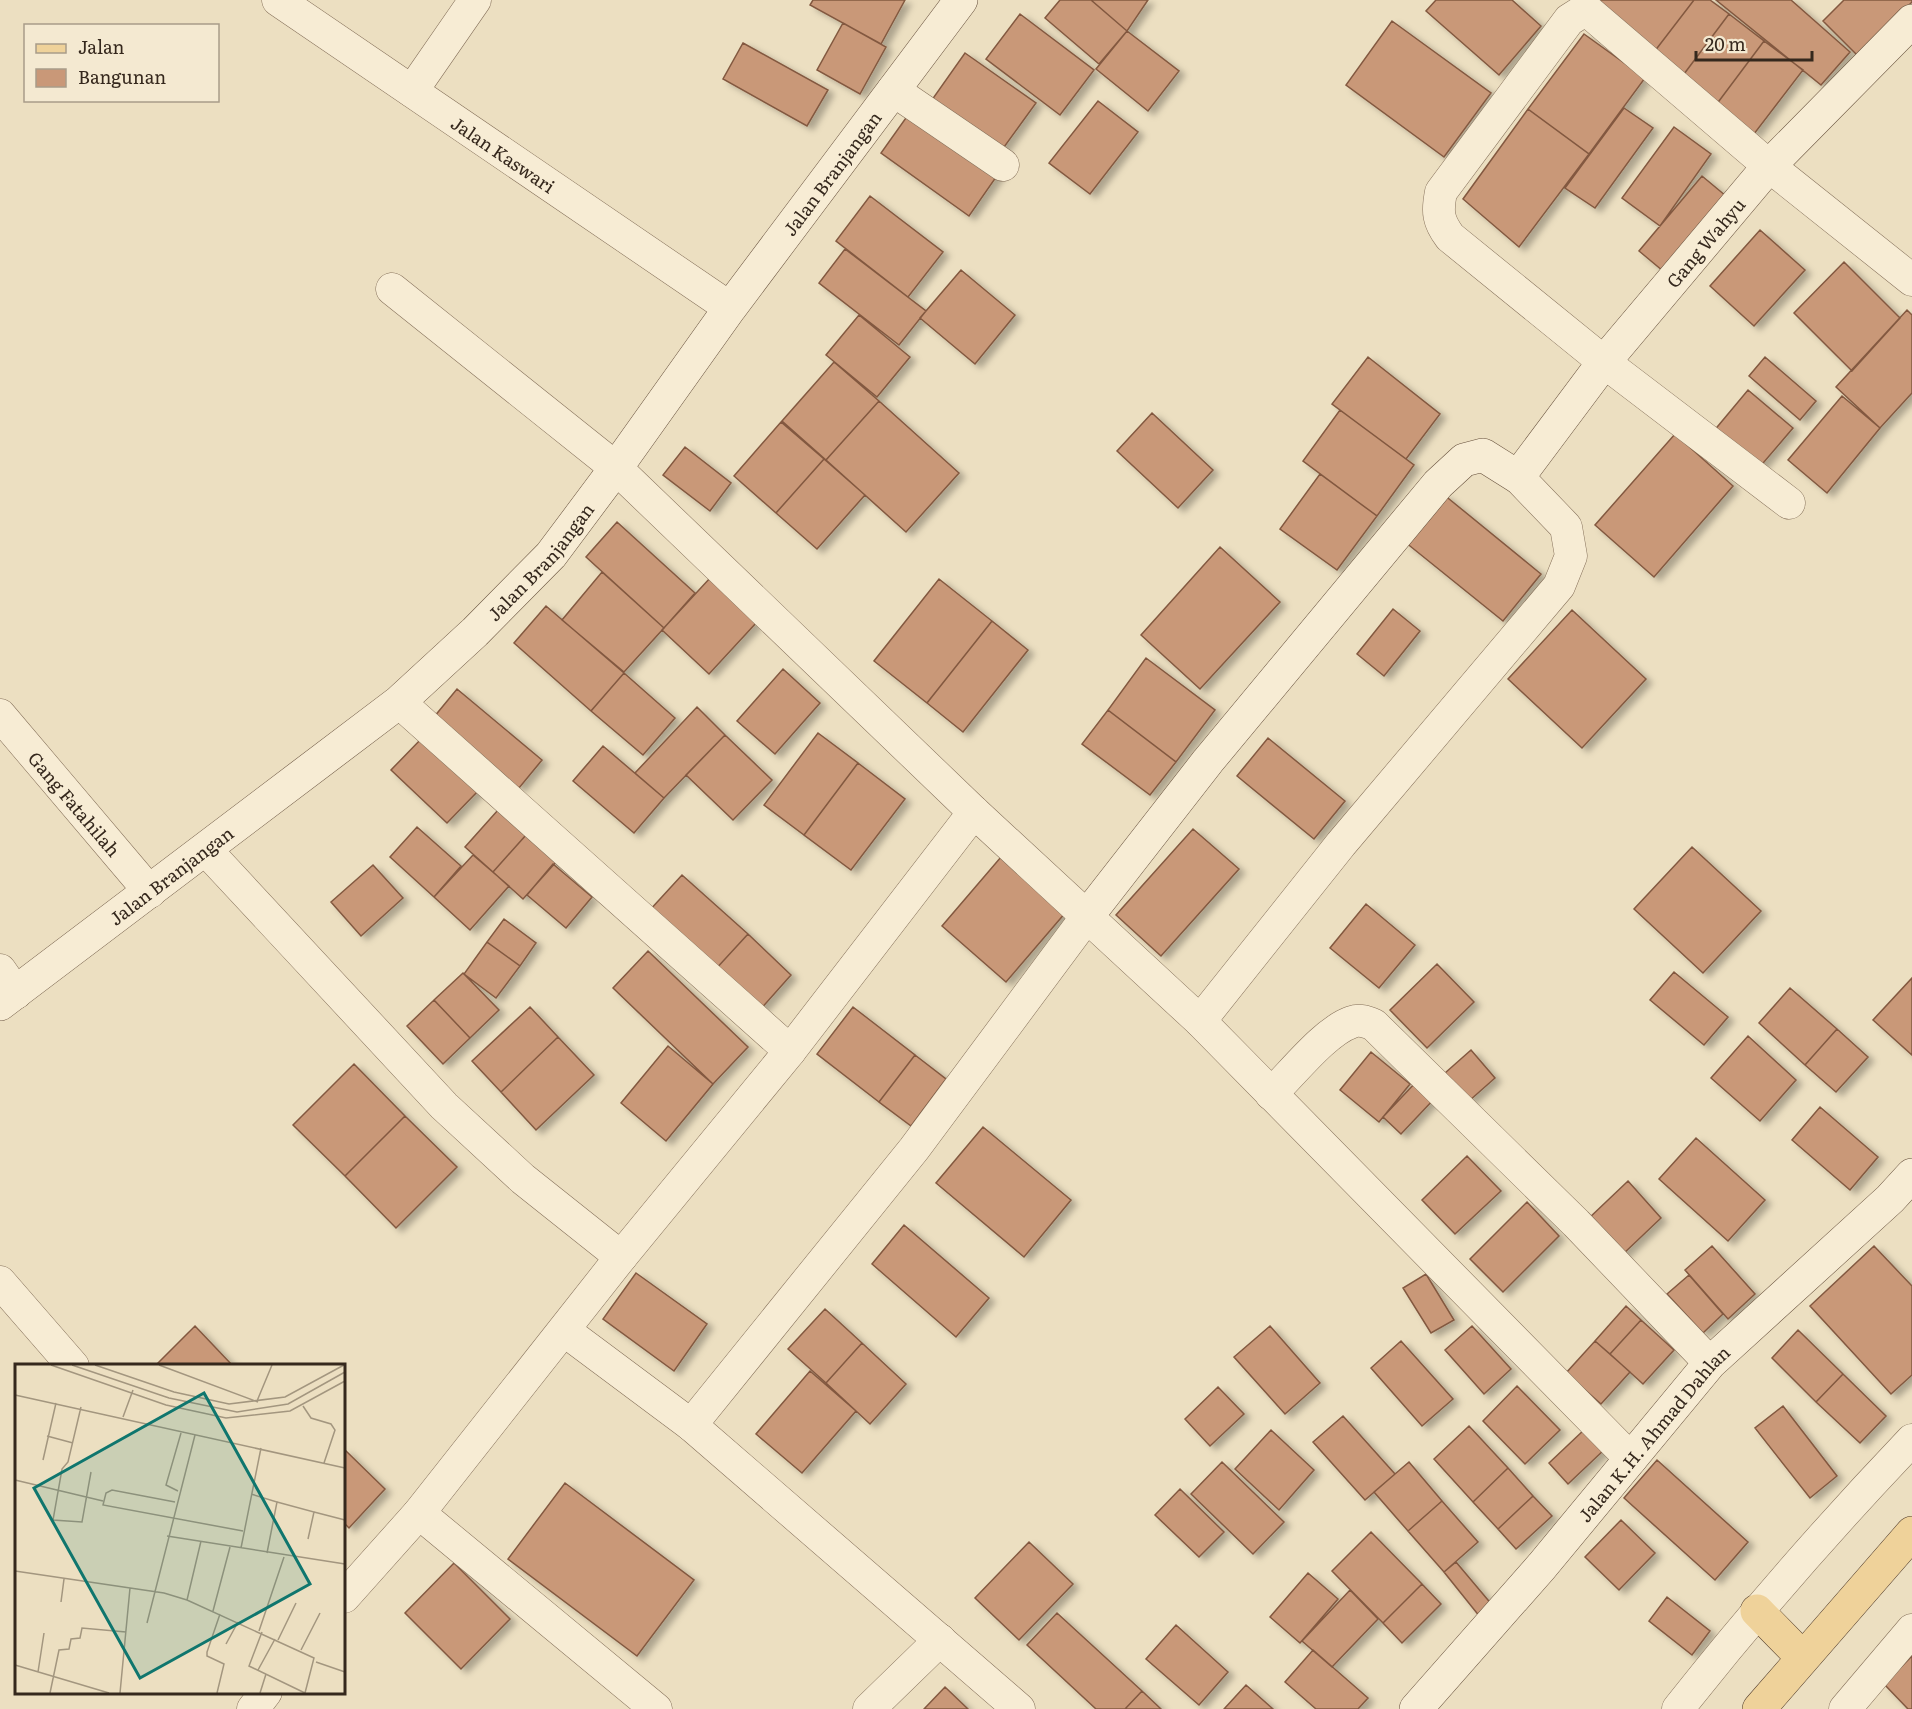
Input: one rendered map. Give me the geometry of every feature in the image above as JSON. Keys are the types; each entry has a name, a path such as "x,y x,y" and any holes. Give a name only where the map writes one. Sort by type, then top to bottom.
{"main road":[{"path":"1759,1709 1912,1533"},
{"path":"1758,1611 1802,1657"}],"street":[{"name":"Jalan Kaswari","path":"278,0 730,308"},
{"path":"412,91 475,0"},
{"name":"Jalan Branjangan","path":"5,989 150,892 399,702 475,632 551,555 730,308 961,0"},
{"path":"1789,503 1604,362 1450,237 1440,224 1441,192 1569,20 1583,11 1596,16 1768,165 1912,280"},
{"name":"Gang Wahyu","path":"1518,477 1604,362 1768,165 1912,21"},
{"path":"893,90 1003,165"},
{"path":"392,289 616,468 974,812 1200,1021 1631,1459"},
{"path":"691,1425 914,1149 1088,915 1208,762 1438,484 1464,460 1483,455 1518,477 1566,527 1571,556 1559,586 1341,844 1200,1021"},
{"path":"399,702 790,1051"},
{"name":"Gang Fatahilah","path":"0,715 150,892"},
{"path":"345,1596 419,1513 621,1257 790,1051 974,812"},
{"path":"206,850 444,1106 523,1179 621,1257"},
{"path":"1271,1094 1333,1033 1352,1022 1364,1021 1374,1025 1576,1223 1710,1363"},
{"name":"Jalan K.H. Ahmad Dahlan","path":"1416,1709 1631,1459 1710,1363 1890,1199 1912,1175"},
{"path":"0,1282 72,1364"},
{"path":"564,1331 691,1425 1019,1709"},
{"path":"1678,1709 1834,1522 1912,1440"},
{"path":"419,1513 656,1709"},
{"path":"1845,1709 1912,1630"},
{"path":"869,1709 940,1640"},
{"path":"253,1709 264,1694"}],"building":[{"path":"813,0 905,0 881,44 810,5"},
{"path":"1060,0 1091,0 1127,31 1099,64 1045,18"},
{"path":"1091,0 1148,0 1127,31"},
{"path":"1436,0 1512,0 1541,26 1499,75 1426,11"},
{"path":"1588,0 1694,0 1651,56"},
{"path":"1694,0 1710,0 1729,14 1681,78 1651,56"},
{"path":"1716,0 1791,0 1850,52 1821,85"},
{"path":"1844,0 1912,0 1912,2 1858,56 1823,21"},
{"path":"1020,14 1094,70 1060,115 986,59"},
{"path":"1729,14 1764,41 1716,105 1681,78"},
{"path":"1392,21 1491,93 1444,157 1346,85"},
{"path":"843,23 886,47 860,94 817,70"},
{"path":"1127,31 1179,71 1148,111 1096,69"},
{"path":"1584,34 1645,78 1589,154 1528,109"},
{"path":"1764,41 1803,70 1754,134 1716,105"},
{"path":"743,43 828,90 807,126 723,79"},
{"path":"965,53 1036,103 999,154 929,104"},
{"path":"1098,101 1138,132 1090,194 1049,163"},
{"path":"913,108 1001,170 969,216 881,153"},
{"path":"1624,108 1653,128 1595,208 1565,188"},
{"path":"1528,109 1589,154 1519,247 1463,199"},
{"path":"1674,127 1711,154 1660,226 1622,198"},
{"path":"1702,176 1732,201 1669,276 1639,251"},
{"path":"870,196 943,252 908,297 836,241"},
{"path":"1760,230 1805,270 1754,326 1710,286"},
{"path":"845,249 926,311 899,345 819,283"},
{"path":"1844,262 1900,318 1852,371 1794,313"},
{"path":"961,270 1015,315 975,364 920,318"},
{"path":"1907,310 1912,315 1912,393 1880,428 1836,387"},
{"path":"859,315 910,357 877,397 826,355"},
{"path":"1368,357 1440,414 1406,459 1332,404"},
{"path":"1765,357 1816,401 1800,420 1749,376"},
{"path":"834,362 879,401 826,460 782,421"},
{"path":"1748,390 1793,428 1758,469 1713,432"},
{"path":"1842,396 1880,428 1827,493 1788,460"},
{"path":"879,401 959,473 906,532 826,460"},
{"path":"1340,410 1414,465 1377,516 1303,461"},
{"path":"1152,413 1213,470 1178,508 1117,451"},
{"path":"781,422 824,459 776,513 734,476"},
{"path":"1675,434 1733,486 1654,577 1595,525"},
{"path":"685,447 731,483 710,511 663,475"},
{"path":"824,459 865,495 817,549 776,513"},
{"path":"1320,474 1377,516 1337,570 1280,529"},
{"path":"1443,494 1541,574 1503,621 1405,542"},
{"path":"617,522 695,593 664,628 586,557"},
{"path":"1220,547 1280,602 1200,689 1141,635"},
{"path":"602,572 664,628 624,672 562,620"},
{"path":"710,578 757,622 709,674 662,630"},
{"path":"939,579 992,621 927,703 874,661"},
{"path":"546,606 624,673 591,711 514,643"},
{"path":"1393,609 1420,631 1384,676 1357,654"},
{"path":"1572,610 1646,679 1582,748 1508,679"},
{"path":"992,621 1028,650 963,732 927,703"},
{"path":"1146,658 1215,710 1176,762 1108,710"},
{"path":"783,669 820,703 775,754 737,721"},
{"path":"624,673 675,718 643,755 591,711"},
{"path":"457,689 542,760 519,788 434,717"},
{"path":"697,707 725,735 664,798 635,773"},
{"path":"1108,710 1176,762 1150,795 1082,744"},
{"path":"818,733 858,763 804,835 764,805"},
{"path":"725,735 772,780 733,820 686,775"},
{"path":"423,737 479,790 447,823 391,770"},
{"path":"1268,738 1345,801 1314,839 1237,776"},
{"path":"603,746 664,798 634,833 573,781"},
{"path":"858,763 905,799 851,870 804,835"},
{"path":"498,810 526,835 493,872 465,847"},
{"path":"417,827 461,866 434,897 390,857"},
{"path":"1193,829 1239,869 1161,956 1116,915"},
{"path":"526,835 556,862 523,899 493,872"},
{"path":"1692,847 1761,911 1703,973 1634,909"},
{"path":"473,855 509,886 470,930 434,897"},
{"path":"1001,857 1066,912 1006,982 942,926"},
{"path":"553,864 592,897 566,928 527,895"},
{"path":"373,865 403,898 361,936 331,902"},
{"path":"682,875 748,934 714,971 649,911"},
{"path":"1366,904 1415,945 1379,988 1330,948"},
{"path":"504,919 536,943 520,966 487,942"},
{"path":"748,934 791,975 759,1011 714,971"},
{"path":"487,942 520,966 496,998 464,974"},
{"path":"648,951 748,1047 713,1084 613,988"},
{"path":"1437,964 1474,1002 1427,1048 1390,1010"},
{"path":"1674,972 1728,1017 1704,1045 1650,1000"},
{"path":"463,973 499,1010 470,1038 434,1000"},
{"path":"1912,978 1912,1055 1873,1020"},
{"path":"1790,988 1837,1029 1805,1065 1759,1023"},
{"path":"434,1000 470,1038 443,1064 407,1026"},
{"path":"530,1007 558,1037 501,1092 472,1061"},
{"path":"853,1007 915,1055 879,1102 817,1054"},
{"path":"1837,1029 1868,1057 1836,1092 1805,1065"},
{"path":"1748,1036 1796,1080 1760,1121 1711,1078"},
{"path":"558,1037 594,1075 536,1130 501,1092"},
{"path":"668,1046 713,1084 666,1141 621,1103"},
{"path":"1471,1050 1495,1078 1469,1101 1445,1073"},
{"path":"1371,1052 1410,1084 1379,1122 1340,1090"},
{"path":"915,1055 946,1079 911,1126 879,1102"},
{"path":"354,1064 405,1116 345,1176 293,1125"},
{"path":"1417,1081 1435,1098 1401,1134 1383,1117"},
{"path":"1820,1107 1878,1157 1850,1190 1792,1140"},
{"path":"405,1116 457,1167 396,1228 345,1176"},
{"path":"983,1127 1071,1200 1024,1257 936,1183"},
{"path":"1696,1138 1765,1200 1728,1241 1659,1179"},
{"path":"1467,1156 1501,1191 1455,1234 1422,1200"},
{"path":"1628,1181 1661,1218 1621,1256 1587,1220"},
{"path":"1527,1202 1559,1236 1503,1292 1470,1259"},
{"path":"904,1225 989,1298 956,1337 872,1264"},
{"path":"1712,1246 1755,1294 1728,1319 1685,1270"},
{"path":"1874,1246 1912,1286 1912,1375 1891,1394 1810,1306"},
{"path":"636,1273 707,1324 674,1371 603,1319"},
{"path":"1426,1274 1454,1320 1431,1333 1403,1288"},
{"path":"1689,1275 1723,1314 1703,1333 1667,1294"},
{"path":"1626,1306 1641,1320 1610,1354 1595,1341"},
{"path":"825,1309 862,1343 826,1383 788,1349"},
{"path":"1641,1320 1674,1350 1643,1384 1610,1354"},
{"path":"195,1326 231,1364 157,1364"},
{"path":"1270,1326 1320,1383 1285,1414 1234,1357"},
{"path":"1472,1326 1511,1369 1484,1394 1445,1350"},
{"path":"1798,1330 1843,1374 1816,1402 1772,1358"},
{"path":"1401,1341 1453,1399 1422,1426 1371,1368"},
{"path":"1595,1341 1630,1372 1601,1404 1566,1373"},
{"path":"862,1343 906,1384 870,1424 826,1383"},
{"path":"810,1371 856,1411 802,1473 756,1434"},
{"path":"1843,1374 1886,1416 1860,1443 1816,1402"},
{"path":"1517,1386 1560,1430 1525,1464 1483,1421"},
{"path":"1218,1387 1244,1414 1210,1446 1185,1419"},
{"path":"1783,1406 1837,1476 1810,1498 1755,1428"},
{"path":"1343,1416 1395,1474 1365,1500 1313,1442"},
{"path":"1469,1426 1508,1468 1473,1502 1434,1459"},
{"path":"1586,1428 1605,1449 1568,1484 1549,1463"},
{"path":"1271,1430 1314,1470 1279,1510 1235,1469"},
{"path":"345,1450 385,1489 349,1528 345,1524"},
{"path":"1657,1460 1748,1542 1715,1580 1624,1498"},
{"path":"1222,1462 1284,1522 1253,1554 1191,1494"},
{"path":"1409,1462 1442,1501 1408,1531 1374,1492"},
{"path":"1508,1468 1533,1496 1498,1529 1473,1502"},
{"path":"565,1483 694,1580 637,1656 508,1559"},
{"path":"1180,1489 1224,1532 1199,1557 1155,1515"},
{"path":"1533,1496 1552,1516 1516,1549 1498,1529"},
{"path":"1442,1501 1478,1542 1444,1572 1408,1531"},
{"path":"1621,1520 1655,1553 1619,1590 1585,1557"},
{"path":"1371,1532 1422,1584 1383,1623 1332,1571"},
{"path":"1029,1542 1073,1584 1019,1640 975,1598"},
{"path":"1456,1562 1493,1606 1480,1617 1444,1572"},
{"path":"454,1563 510,1619 461,1669 405,1613"},
{"path":"1308,1573 1338,1599 1300,1643 1270,1617"},
{"path":"1422,1584 1441,1604 1402,1643 1383,1623"},
{"path":"1350,1590 1378,1619 1332,1667 1302,1641"},
{"path":"1667,1597 1710,1631 1692,1655 1649,1621"},
{"path":"1057,1613 1142,1691 1125,1709 1096,1709 1027,1645"},
{"path":"1176,1625 1228,1672 1199,1705 1146,1659"},
{"path":"1313,1650 1368,1698 1358,1709 1316,1709 1285,1682"},
{"path":"1912,1656 1912,1709 1908,1709 1884,1684"},
{"path":"1246,1685 1273,1709 1224,1709"},
{"path":"945,1687 968,1709 924,1709"},
{"path":"1142,1691 1161,1709 1125,1709"}]}
